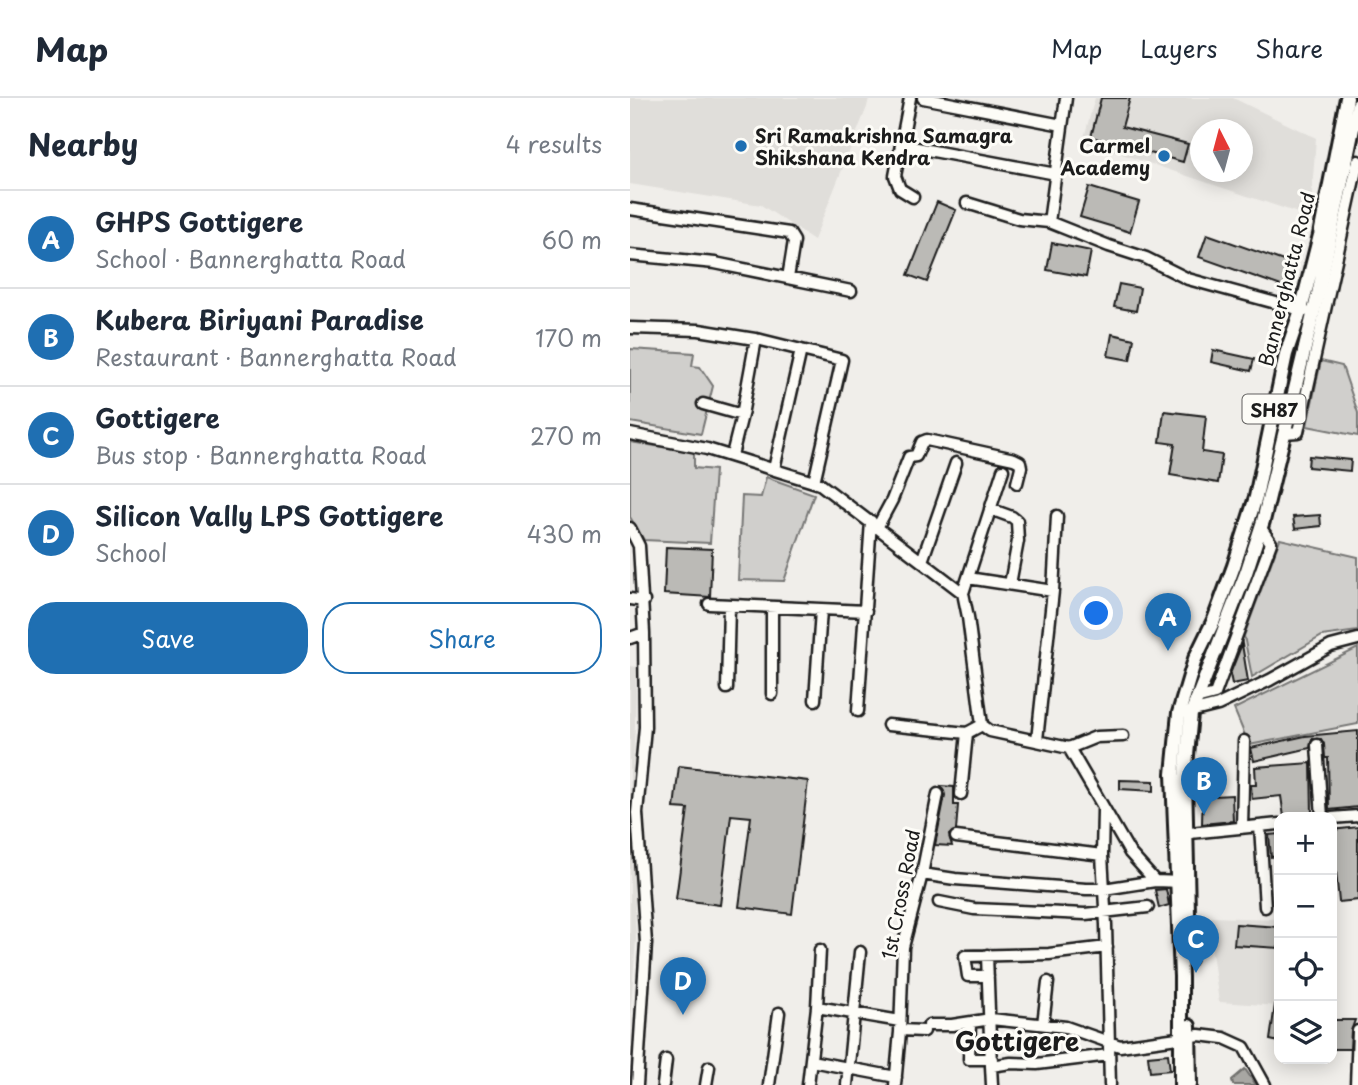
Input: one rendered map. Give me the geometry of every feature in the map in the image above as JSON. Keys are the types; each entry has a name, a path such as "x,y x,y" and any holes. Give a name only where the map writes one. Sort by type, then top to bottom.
{"main road":[{"path":"1347,98 1352,150"},
{"path":"1185,713 1196,699 1261,528 1283,433 1306,312 1326,259 1352,150 1358,104"},
{"name":"Bannerghatta Road","path":"1190,1085 1185,1038 1182,834 1173,774 1195,659 1214,620 1234,566 1256,497 1286,354 1306,312"},
{"name":"Bannerghatta Road","path":"1181,1085 1185,1038"}],"street":[{"path":"910,98 895,176 900,189 913,197"},
{"path":"923,98 1062,125"},
{"path":"1049,222 1066,98"},
{"path":"901,145 1056,174"},
{"path":"1283,433 1298,432 1352,150"},
{"path":"967,203 1019,219 1049,222 1146,258 1188,279 1306,312"},
{"path":"630,209 789,233 794,241 788,278"},
{"path":"630,255 715,262 850,291"},
{"path":"630,328 699,330 756,339 842,360 814,482"},
{"path":"732,455 756,339"},
{"path":"774,469 801,350"},
{"path":"703,404 742,415"},
{"path":"630,434 732,455 814,482 875,524 963,593"},
{"path":"858,711 875,524 892,500 909,457 916,456 922,442 927,440 1014,459 1020,462 1021,467 1017,483"},
{"path":"922,561 956,463"},
{"path":"1003,470 963,593 982,724 990,731 1069,748 1096,737 1123,736"},
{"path":"990,509 1012,517 1019,528 1010,584"},
{"path":"1037,740 1053,591 1057,516"},
{"path":"630,528 639,546 644,601 645,727 637,813 646,943 637,1085"},
{"path":"968,578 1053,591"},
{"path":"630,599 644,601"},
{"path":"709,604 866,611"},
{"path":"727,688 729,606"},
{"path":"772,608 772,694"},
{"path":"815,700 821,610"},
{"path":"630,638 644,633"},
{"path":"1185,713 1246,691 1331,646 1358,639"},
{"path":"888,725 967,733 982,724"},
{"path":"961,794 967,733"},
{"path":"1242,828 1244,741"},
{"path":"1317,745 1322,812"},
{"path":"1069,748 1130,853 1155,881"},
{"name":"1st Cross Road","path":"895,1081 903,947 922,874 938,794"},
{"path":"1103,809 1102,855 1110,1085"},
{"path":"1337,818 1358,816"},
{"path":"1182,834 1274,825"},
{"path":"1260,826 1265,908"},
{"path":"956,837 1102,855"},
{"path":"922,874 955,879 1104,889 1155,881 1183,882"},
{"path":"939,902 974,909 1105,913 1148,907"},
{"path":"988,976 968,976 965,956 1049,954 1107,947"},
{"path":"808,1085 820,950"},
{"path":"847,1085 860,953"},
{"path":"987,955 992,1085"},
{"path":"1043,1024 1048,982"},
{"path":"817,1007 900,1025 927,1028 991,1019 1043,1024 1066,1027 1120,1046 1199,1035 1224,1038 1244,1046 1265,1084 1277,1085"},
{"path":"769,1085 779,1013"},
{"path":"970,1023 969,1059 1037,1064 1109,1055"},
{"path":"1356,1085 1358,1031"},
{"path":"663,1085 666,1060"},
{"path":"811,1062 895,1081"},
{"path":"706,1085 709,1067"}],"shaded area":[{"name":"Sri Ramakrishna Samagra Shikshana Kendra","path":"630,98 869,98 814,240 761,205 630,184"},
{"name":"Carmel Academy","path":"1095,98 1233,98 1316,138 1310,217 1205,182 1253,182 1253,119 1190,119 1190,177 1083,141"},
{"path":"630,349 694,353 692,366 700,367 713,386 701,434 630,422"},
{"path":"1321,361 1342,366 1358,413 1358,436 1307,426"},
{"path":"630,442 694,452 694,468 715,470 710,543 644,540 630,517"},
{"path":"766,477 814,494 784,581 738,580 742,496 761,497"},
{"path":"1280,539 1358,557 1358,631 1322,636 1252,677 1244,636"},
{"path":"1358,648 1358,724 1249,745 1234,709"},
{"path":"630,666 637,667 632,811 636,939 630,1019"},
{"path":"1207,917 1274,919 1274,1006 1219,1002"},
{"path":"1245,1069 1256,1085 1233,1085 1232,1080"}],"building":[{"path":"1101,98 1130,98 1122,127 1188,144 1183,162 1091,137"},
{"path":"1089,187 1139,202 1130,232 1080,217"},
{"path":"937,202 956,210 927,282 908,275"},
{"path":"1207,234 1292,264 1284,287 1199,257"},
{"path":"1052,243 1091,251 1086,277 1047,270"},
{"path":"1119,284 1140,288 1136,311 1114,307"},
{"path":"1112,334 1134,339 1130,360 1108,356"},
{"path":"1213,350 1254,359 1251,371 1211,362"},
{"path":"1164,411 1206,416 1202,452 1222,455 1218,483 1170,475 1175,444 1160,442"},
{"path":"1309,456 1351,460 1350,471 1308,467"},
{"path":"1320,515 1321,526 1295,529 1293,517"},
{"path":"666,547 712,549 710,597 664,594"},
{"path":"1242,644 1248,681 1232,684 1230,674"},
{"path":"1358,731 1358,807 1329,810 1328,758 1325,758 1321,739 1312,739 1310,748 1254,761 1251,748 1305,736"},
{"path":"1311,763 1312,812 1283,812 1281,796 1252,799 1251,785 1256,785 1255,767"},
{"path":"679,766 808,781 792,914 739,907 751,817 731,815 720,905 676,899 688,809 674,808"},
{"path":"1120,780 1154,781 1154,791 1120,789"},
{"path":"941,786 954,787 954,805 958,805 956,830 949,835 952,846 935,845 945,795"},
{"path":"1203,789 1215,790 1215,796 1232,795 1233,821 1202,824"},
{"path":"1358,827 1358,900 1339,902 1337,829"},
{"path":"1274,834 1274,857 1271,857 1269,835"},
{"path":"1166,889 1169,905 1159,908 1155,890"},
{"path":"1236,924 1274,927 1274,948 1234,945"},
{"path":"1274,1012 1274,1041 1270,1040"},
{"path":"1337,1020 1355,1020 1350,1049 1337,1049"},
{"path":"1168,1054 1170,1070 1150,1072 1148,1056"}],"place":[{"name":"Sri Ramakrishna Samagra Shikshana Kendra","path":"741,146"},
{"name":"Carmel Academy","path":"1164,156"},
{"name":"GHPS Gottigere","path":"1168,651"},
{"name":"Kubera Biriyani Paradise","path":"1204,815"},
{"name":"Gottigere","path":"1196,973"},
{"name":"Silicon Vally LPS Gottigere","path":"683,1015"}],"district":[{"name":"Gottigere","path":"1017,1040"}]}
